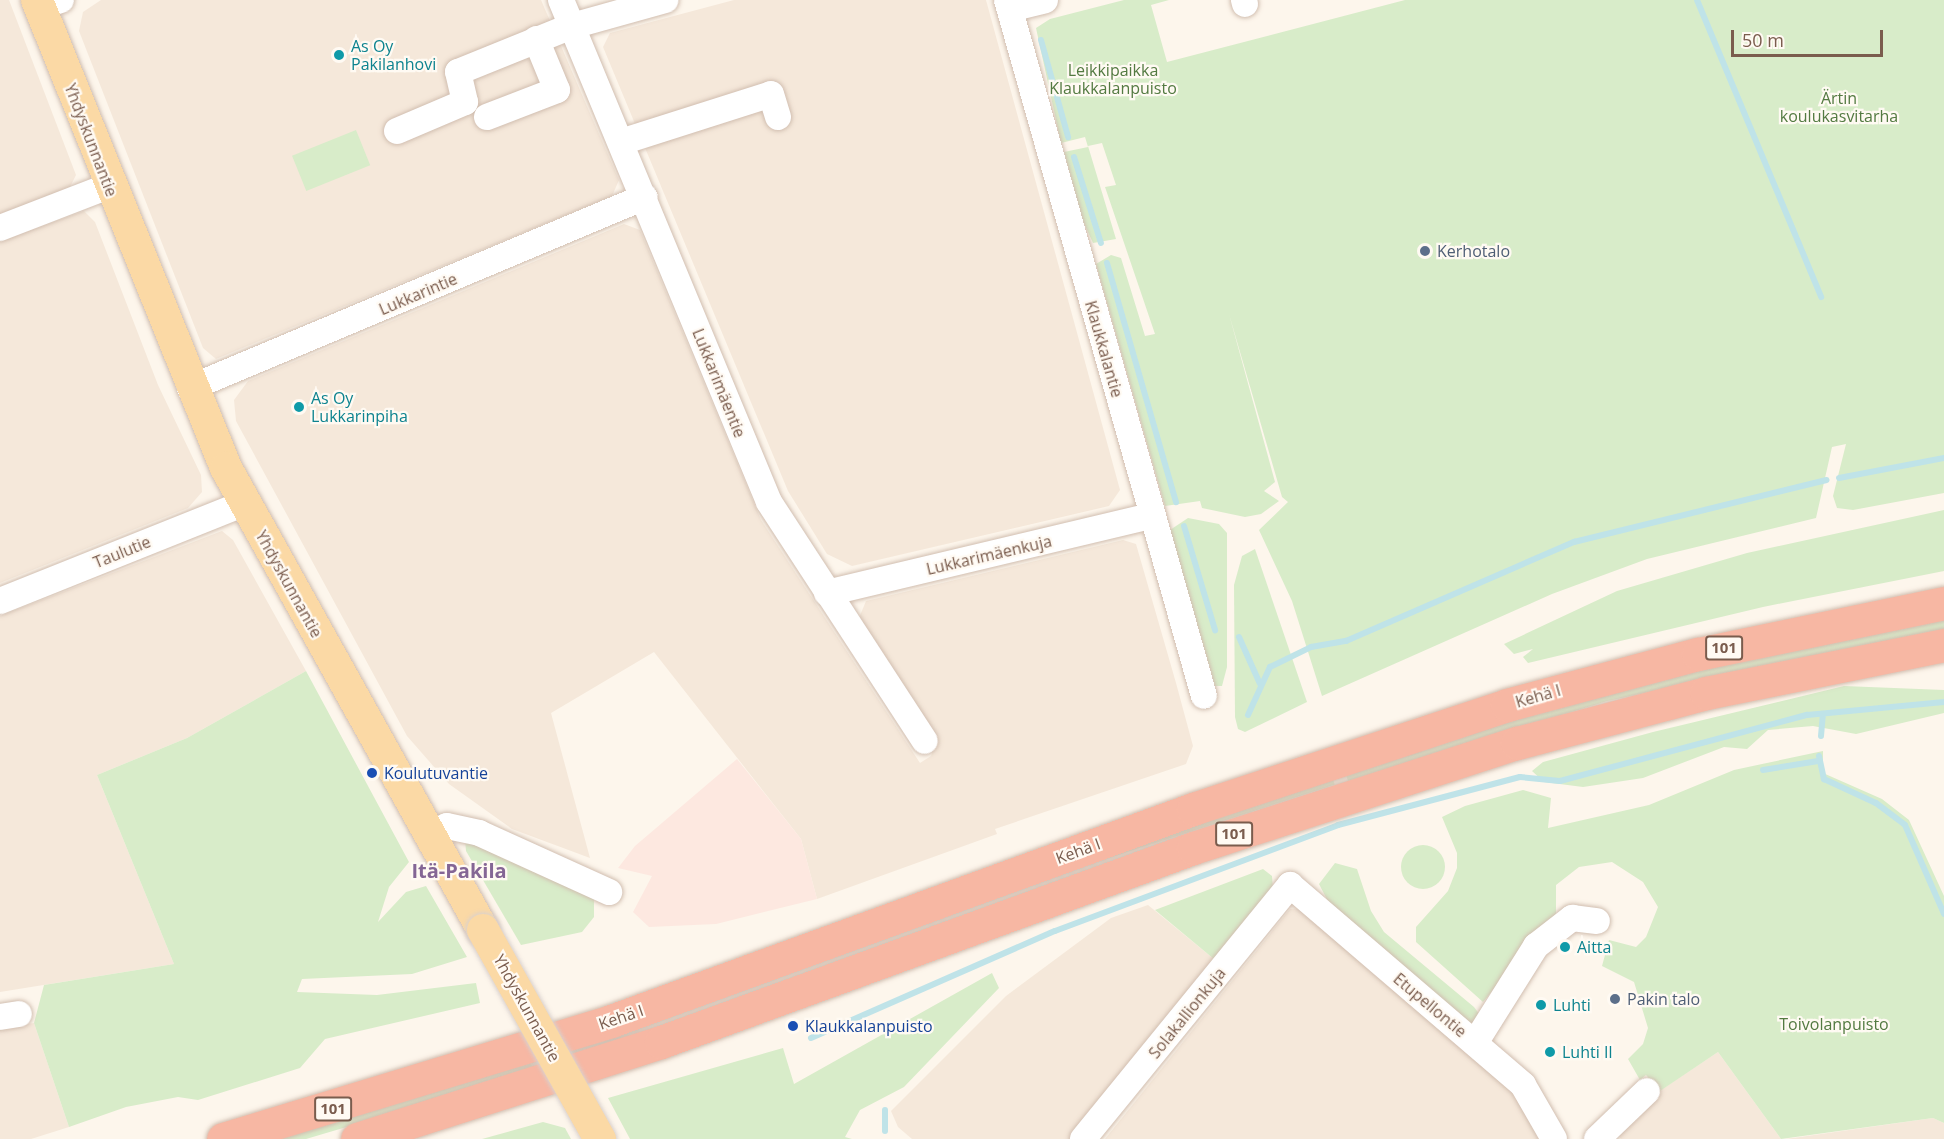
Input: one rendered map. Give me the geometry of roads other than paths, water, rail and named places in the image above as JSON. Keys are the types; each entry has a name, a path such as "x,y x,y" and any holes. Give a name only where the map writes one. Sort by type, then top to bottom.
{"highway":[{"name":"Kehä I","path":"223,1139 611,1021 1193,809 1506,705 1698,654 1944,603"},
{"name":"101","path":"357,1139 661,1042 1193,848 1506,746 1706,693 1944,645"}],"main road":[{"name":"Yhdyskunnantie","path":"46,2 109,186 190,388 245,503 600,1139"}],"street":[{"name":"Lukkarimäentie","path":"561,0 769,502 826,593 925,741"},
{"path":"398,131 465,102 458,72 572,26 664,0"},
{"path":"1009,5 1045,0"},
{"name":"Klaukkalantie","path":"1009,5 1203,696"},
{"path":"487,117 557,90 536,39"},
{"path":"621,142 771,94 778,117"},
{"path":"0,228 109,186"},
{"name":"Lukkarintie","path":"190,388 644,197"},
{"name":"Taulutie","path":"0,602 245,503"},
{"name":"Lukkarimäenkuja","path":"826,593 1151,516"},
{"path":"430,835 447,826 479,833 609,892"},
{"name":"Etupellontie","path":"1290,885 1522,1085 1554,1139"},
{"name":"Solakallionkuja","path":"1083,1139 1290,885"},
{"path":"1475,1043 1509,1012 1510,981 1543,940 1572,918 1597,921"},
{"path":"1597,1139 1647,1091"}],"waterway":[{"path":"1697,0 1821,297"},
{"path":"1041,40 1068,137"},
{"path":"1074,157 1101,243"},
{"path":"1107,263 1176,502"},
{"path":"1839,478 1944,458"},
{"path":"1248,715 1270,667 1311,647 1346,641 1574,542 1826,480"},
{"path":"1184,526 1215,630"},
{"path":"1239,637 1260,684"},
{"path":"811,1038 1055,931 1338,825 1520,777 1560,781 1807,715 1944,702"},
{"path":"1821,736 1823,714"},
{"path":"1819,756 1824,779 1876,803 1905,825 1944,914"},
{"path":"1763,770 1818,761"},
{"path":"885,1110 885,1131"}],"place":[{"name":"As Oy Pakilanhovi","path":"339,55"},
{"name":"Kerhotalo","path":"1425,251"},
{"name":"As Oy Lukkarinpiha","path":"299,407"},
{"name":"Koulutuvantie","path":"372,773"},
{"name":"Aitta","path":"1565,947"},
{"name":"Pakin talo","path":"1615,999"},
{"name":"Luhti","path":"1541,1005"},
{"name":"Klaukkalanpuisto","path":"793,1026"},
{"name":"Luhti II","path":"1550,1052"}],"district":[{"name":"Itä-Pakila","path":"459,870"}],"park label":[{"name":"Leikkipaikka Klaukkalanpuisto","path":"1113,79"},
{"name":"Ärtin koulukasvitarha","path":"1839,107"},
{"name":"Toivolanpuisto","path":"1834,1024"}]}
